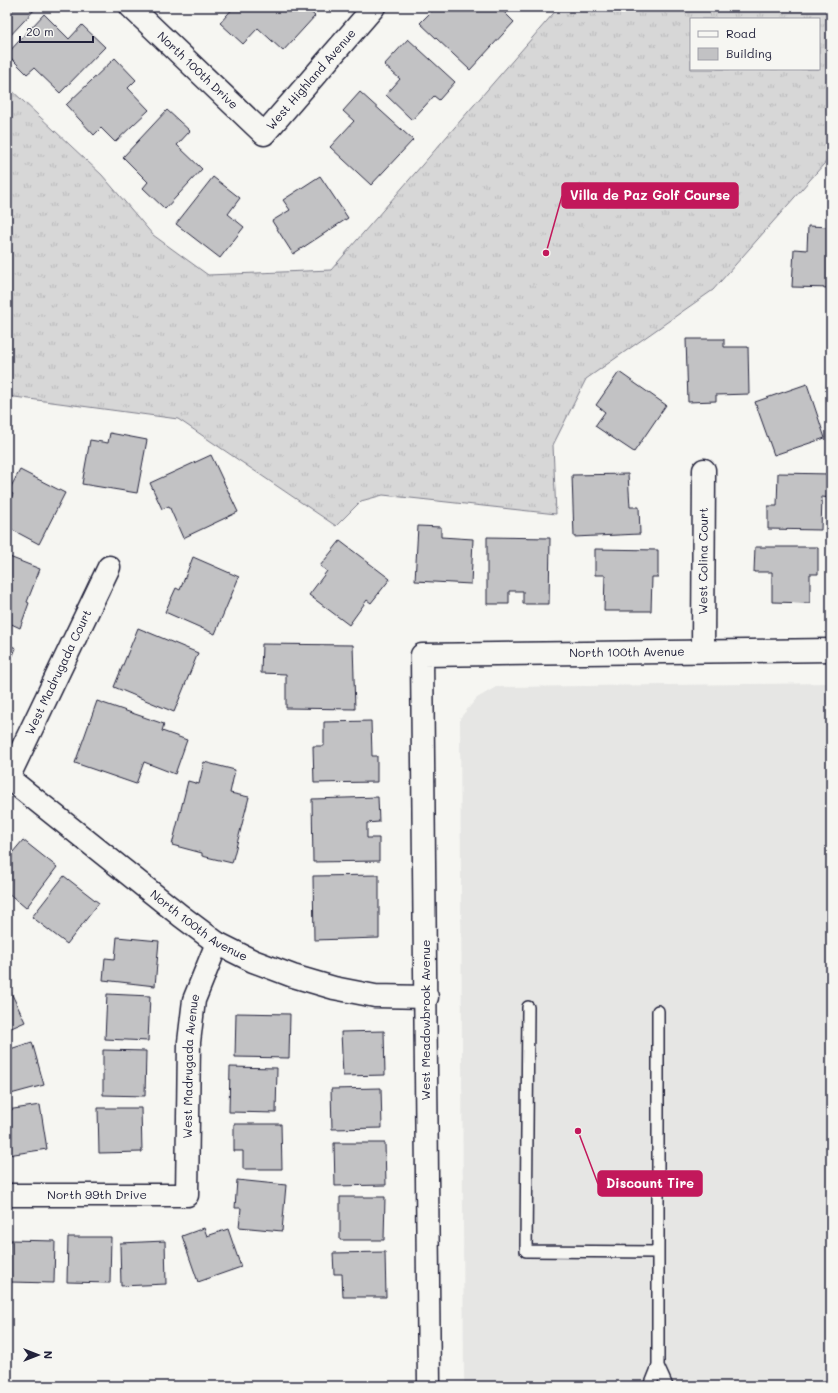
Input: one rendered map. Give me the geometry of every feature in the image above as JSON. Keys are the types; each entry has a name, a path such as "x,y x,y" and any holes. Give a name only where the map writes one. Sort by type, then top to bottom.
{"street":[{"name":"North 100th Drive","path":"131,7 264,134"},
{"name":"West Highland Avenue","path":"264,134 374,7"},
{"name":"West Colina Court","path":"703,652 704,470"},
{"name":"West Madrugada Court","path":"8,777 109,567"},
{"name":"North 100th Avenue","path":"422,655 831,650"},
{"name":"West Meadowbrook Avenue","path":"422,655 427,997 429,1386"},
{"name":"North 100th Avenue","path":"8,777 181,916 218,943 253,961 293,976 334,988 375,996 427,997"},
{"name":"West Madrugada Avenue","path":"187,1195 189,1042 194,1000 218,943"},
{"name":"North 99th Drive","path":"7,1195 187,1195"}],"lane":[{"path":"528,1007 526,1251 658,1252"},
{"path":"650,1386 658,1366 658,1011"},
{"path":"658,1366 667,1386"}],"shaded area":[{"path":"831,683 831,1386 464,1386 460,718 477,698 496,687"}],"green space":[{"path":"559,7 831,7 831,156 713,290 586,379 553,445 556,514 383,495 361,501 336,526 178,419 7,396 7,86 102,175 153,235 208,275 331,270"}],"building":[{"path":"7,7 37,7 7,39"},
{"path":"234,7 305,7 315,16 283,51 258,28 243,44 220,23"},
{"path":"436,7 499,7 514,22 470,70 420,23"},
{"path":"44,14 69,39 82,25 105,47 60,93 34,68 27,74 7,54"},
{"path":"408,39 455,82 439,100 434,96 412,120 386,95 400,79 384,65"},
{"path":"115,58 136,80 128,88 149,110 115,142 101,128 94,135 66,105"},
{"path":"360,92 413,140 371,185 330,147 354,121 343,111"},
{"path":"167,110 190,131 177,145 202,169 165,209 143,188 148,182 123,157"},
{"path":"320,176 348,218 293,254 272,221 290,210 283,200"},
{"path":"213,177 240,198 228,214 244,227 220,258 176,224"},
{"path":"808,226 831,227 831,288 792,287 794,249 807,250"},
{"path":"686,339 724,339 724,347 748,347 749,394 716,395 716,401 688,402"},
{"path":"619,372 666,405 634,452 595,426 605,412 596,405"},
{"path":"807,384 825,438 774,455 755,402"},
{"path":"110,433 147,440 137,493 82,484 90,440 108,443"},
{"path":"211,455 238,512 183,538 169,506 162,509 150,483"},
{"path":"20,470 65,493 39,544 7,527 7,506 13,494 8,492"},
{"path":"778,473 831,474 831,498 822,497 821,530 768,529 768,506 777,506"},
{"path":"628,474 630,507 639,507 640,534 574,537 572,475"},
{"path":"418,526 441,527 441,537 473,539 471,584 415,581"},
{"path":"487,537 550,538 549,604 523,604 523,591 509,591 509,604 487,604"},
{"path":"340,541 390,579 371,603 367,600 349,625 309,595 327,571 320,566"},
{"path":"755,547 818,547 818,574 810,574 810,603 772,602 772,572 754,572"},
{"path":"595,549 658,550 658,577 652,577 651,611 604,611 605,575 595,575"},
{"path":"7,556 40,569 27,602 29,603 20,628 7,622"},
{"path":"193,557 239,577 215,634 165,612 176,588 180,590"},
{"path":"138,628 198,653 174,712 114,687"},
{"path":"7,644 16,648 7,670"},
{"path":"262,644 353,645 355,709 286,708 286,674 261,673"},
{"path":"97,701 164,724 162,731 187,740 175,774 144,762 136,784 75,763"},
{"path":"371,721 372,756 377,756 377,782 314,783 313,746 324,746 324,722"},
{"path":"204,762 235,770 230,793 249,797 232,863 202,856 202,853 172,845 188,781 199,784"},
{"path":"378,797 379,822 367,823 367,838 379,838 379,861 313,862 312,799"},
{"path":"23,840 57,867 26,908 7,892 7,859"},
{"path":"379,875 379,938 314,940 313,876"},
{"path":"64,876 99,903 67,944 32,917"},
{"path":"117,937 159,941 155,986 103,980 105,958 115,959"},
{"path":"7,984 25,1022 7,1030"},
{"path":"107,994 150,996 148,1041 105,1039"},
{"path":"236,1013 290,1014 289,1058 235,1057"},
{"path":"384,1031 385,1075 343,1076 341,1032"},
{"path":"32,1042 44,1085 7,1095 7,1050"},
{"path":"103,1050 146,1051 145,1096 103,1095"},
{"path":"230,1067 277,1068 276,1113 229,1112"},
{"path":"381,1088 382,1128 332,1129 331,1089"},
{"path":"40,1105 47,1149 8,1155 7,1110"},
{"path":"98,1108 141,1108 142,1152 99,1153"},
{"path":"234,1124 281,1124 282,1169 243,1169 243,1151 234,1151"},
{"path":"334,1143 385,1143 386,1185 335,1186"},
{"path":"237,1180 286,1185 282,1231 239,1227 241,1208 235,1208"},
{"path":"340,1197 385,1197 384,1240 340,1240"},
{"path":"204,1228 207,1236 228,1229 241,1267 198,1282 182,1236"},
{"path":"68,1237 111,1237 110,1283 67,1282"},
{"path":"10,1240 55,1241 54,1283 9,1282"},
{"path":"165,1241 166,1284 121,1286 120,1243"},
{"path":"385,1252 386,1297 343,1297 342,1274 334,1274 333,1253"}],"place":[{"name":"Villa de Paz Golf Course","path":"546,253"},
{"name":"Discount Tire","path":"578,1131"}]}
